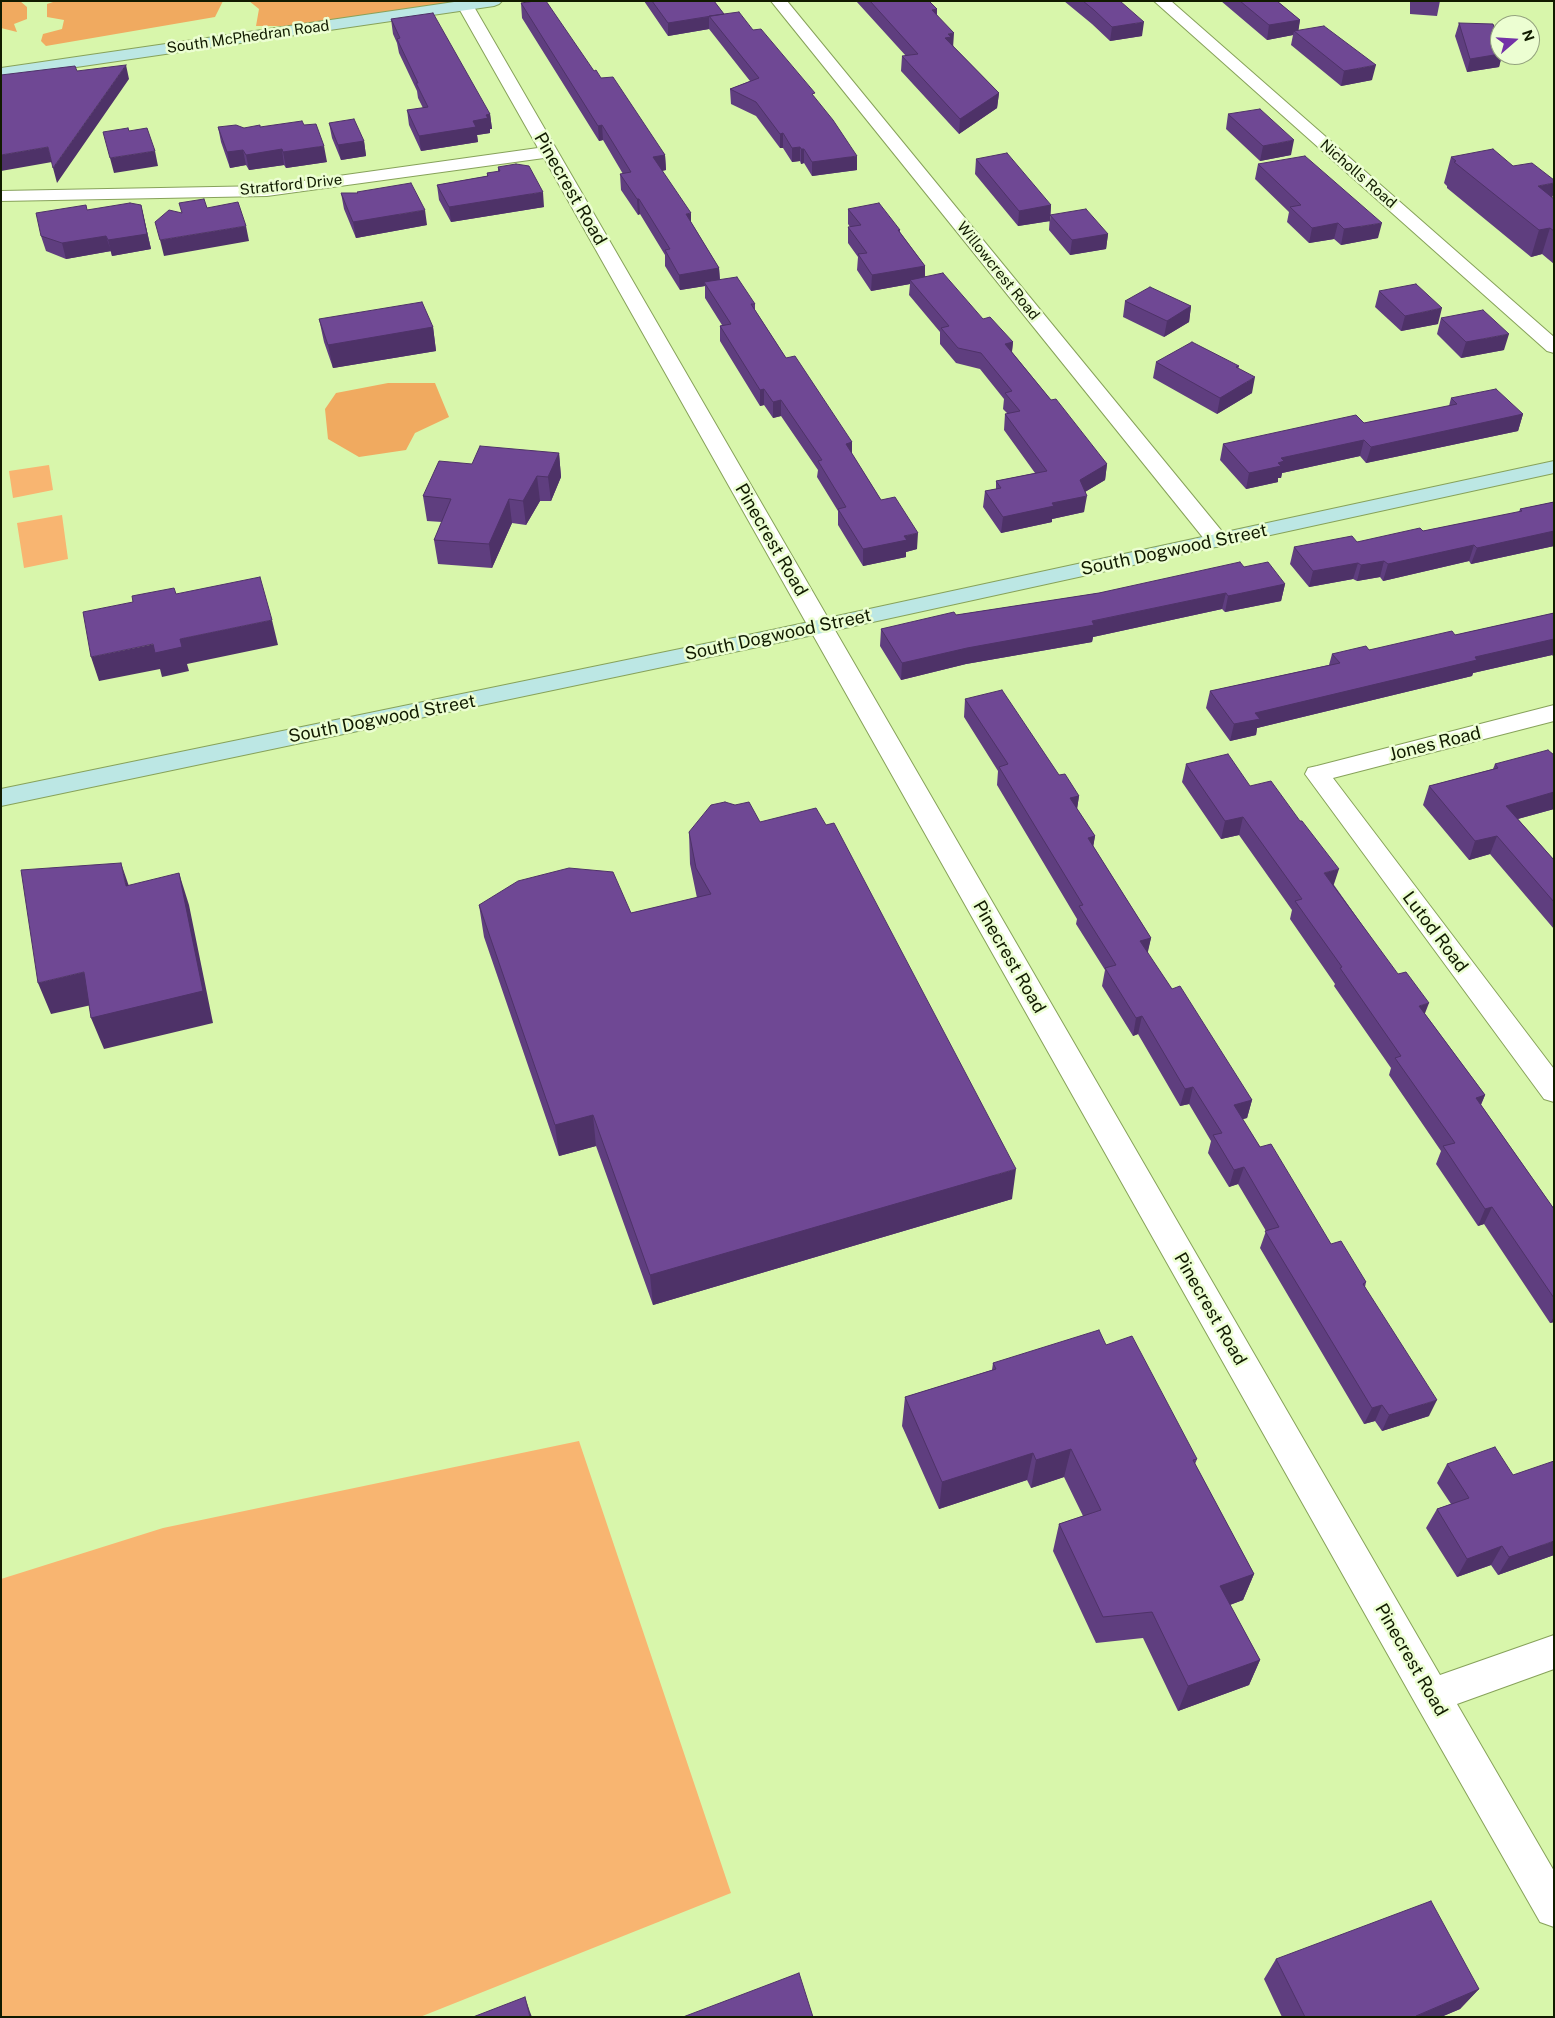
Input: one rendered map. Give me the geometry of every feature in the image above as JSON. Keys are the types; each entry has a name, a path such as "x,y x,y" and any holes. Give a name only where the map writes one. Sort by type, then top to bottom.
{"main road":[{"name":"South McPhedran Road","path":"1,72 494,1"},
{"name":"South Dogwood Street","path":"1,798 820,626 1554,467"}],"street":[{"name":"Willowcrest Road","path":"778,1 1217,540"},
{"name":"Nicholls Road","path":"1162,1 1554,347"},
{"name":"Pinecrest Road","path":"465,5 1554,1908"},
{"name":"Stratford Drive","path":"1,196 267,191 549,152"},
{"name":"Jones Road","path":"1317,774 1554,713"},
{"name":"Lutod Road","path":"1317,774 1554,1090"},
{"path":"1431,1696 1554,1652"}],"shaded area":[{"path":"1,1 20,1 27,7 27,19 14,24 17,32 1,28"},
{"path":"56,1 223,1 215,17 46,46 41,41 43,34 62,29 64,20 47,17 47,4"},
{"path":"249,1 449,1 451,4 291,26 256,26 259,9"},
{"path":"388,383 435,383 449,417 415,433 406,450 359,457 328,439 325,409 336,393"},
{"path":"49,465 53,490 13,498 9,471"},
{"path":"62,515 68,559 24,568 17,523"},
{"path":"579,1441 731,1893 420,2017 1,2017 1,1579 163,1528"}],"building":[{"path":"546,1 594,71 596,70 601,78 613,77 665,155 653,157 691,213 686,214 719,268 679,275 665,250 670,249 639,199 637,199 620,174 631,172 602,125 598,126 521,3"},
{"path":"652,1 714,1 724,14 668,23"},
{"path":"870,1 929,1 937,9 932,10 954,33 948,34 951,37 945,38 999,93 960,119 902,56 918,54"},
{"path":"1083,1 1120,1 1144,22 1112,27"},
{"path":"1240,1 1277,1 1300,20 1269,25"},
{"path":"739,12 753,30 761,29 815,93 812,94 833,120 857,156 812,162 804,149 800,147 792,148 783,133 780,134 756,102 730,89 759,78 709,16"},
{"path":"433,13 490,114 486,115 488,118 473,121 476,127 419,136 407,110 428,107 397,39 400,38 391,19"},
{"path":"1459,23 1490,24 1490,56 1470,59"},
{"path":"1324,26 1376,65 1344,71 1294,31"},
{"path":"126,65 53,168 48,147 1,155 1,75 75,66 77,71"},
{"path":"1260,109 1294,140 1263,146 1228,114"},
{"path":"354,119 364,141 338,145 329,123"},
{"path":"302,121 304,125 316,124 324,146 283,152 282,149 246,155 243,150 227,152 218,127 236,125 244,128 260,125 260,127"},
{"path":"128,128 129,131 147,128 155,151 110,158 103,132"},
{"path":"1493,149 1513,166 1532,163 1554,180 1554,183 1538,186 1554,199 1554,231 1550,228 1539,230 1454,162 1456,161 1451,157"},
{"path":"1007,153 1051,205 1019,211 976,159"},
{"path":"1305,156 1382,223 1344,229 1338,223 1312,228 1290,207 1301,205 1258,164"},
{"path":"516,164 529,166 543,192 449,207 437,185 488,176 487,173 500,171 498,167"},
{"path":"411,183 425,210 353,222 341,193 358,193"},
{"path":"204,199 207,208 238,202 246,226 160,240 155,222 169,210 182,213 179,203"},
{"path":"130,203 141,205 147,234 108,240 106,236 62,243 41,236 36,213 86,205 87,210"},
{"path":"879,203 925,266 872,275 858,254 867,253 848,227 861,225 848,209"},
{"path":"1086,209 1108,234 1072,240 1050,215"},
{"path":"943,273 983,319 990,317 1013,342 1005,344 1051,400 1056,399 1107,464 1080,480 1087,496 1052,503 1054,506 1003,517 985,491 1001,488 996,481 1047,471 1005,414 1020,411 1005,393 1012,391 981,353 958,348 941,328 949,326 910,280"},
{"path":"737,277 755,304 751,304 786,358 795,356 852,442 846,444 881,500 895,497 918,533 904,536 907,540 863,549 838,509 846,507 818,461 822,460 781,400 773,402 764,389 760,390 720,326 731,324 704,282"},
{"path":"1416,284 1442,308 1405,316 1379,291"},
{"path":"1150,287 1191,306 1167,321 1125,301"},
{"path":"422,302 433,327 328,345 319,319"},
{"path":"1483,310 1509,334 1466,342 1441,318"},
{"path":"1192,342 1239,366 1236,367 1255,377 1220,398 1156,362"},
{"path":"1496,389 1523,414 1371,447 1364,440 1281,458 1284,461 1278,463 1281,466 1249,473 1223,444 1356,415 1364,423 1457,404 1451,398"},
{"path":"480,446 559,453 548,477 537,476 523,501 509,499 489,544 434,540 451,499 423,496 439,461 472,464"},
{"path":"1554,502 1554,531 1477,548 1474,545 1388,564 1384,561 1361,565 1358,563 1313,571 1294,547 1352,536 1357,542 1420,528 1423,531 1522,511 1520,509"},
{"path":"1240,562 1244,567 1268,562 1285,584 1228,596 1226,593 1092,621 1094,625 967,648 902,663 881,629 954,612 956,615 1099,593"},
{"path":"260,577 272,620 180,639 182,647 155,653 153,644 91,657 83,612 133,602 132,596 174,588 176,594"},
{"path":"1554,613 1554,639 1475,657 1477,660 1255,713 1260,719 1234,724 1210,691 1340,663 1332,654 1366,646 1369,650 1452,631 1455,635"},
{"path":"1002,690 1059,775 1065,774 1079,796 1070,798 1095,836 1088,838 1151,938 1140,941 1172,989 1180,986 1252,1100 1234,1105 1260,1147 1271,1144 1331,1244 1341,1241 1366,1282 1363,1284 1437,1400 1389,1415 1382,1405 1372,1408 1265,1231 1279,1227 1244,1167 1234,1170 1213,1135 1222,1133 1193,1087 1185,1089 1142,1016 1136,1018 1105,968 1116,965 1079,906 1083,905 999,767 1008,764 965,699"},
{"path":"1548,750 1554,755 1554,792 1506,806 1554,860 1554,902 1497,836 1475,841 1429,786 1498,768 1495,764"},
{"path":"1228,754 1250,786 1271,781 1300,821 1302,821 1339,869 1324,873 1398,974 1406,972 1429,1003 1419,1006 1485,1095 1476,1098 1554,1209 1554,1298 1492,1207 1485,1209 1443,1146 1455,1143 1395,1058 1401,1056 1340,968 1342,967 1295,901 1302,899 1243,817 1225,821 1186,764"},
{"path":"725,802 735,805 749,802 760,822 816,808 826,825 834,823 1016,1169 650,1275 593,1115 555,1125 479,905 518,881 569,868 613,872 631,913 711,894 696,868 689,832 711,805"},
{"path":"121,863 126,886 179,873 203,991 91,1018 84,972 38,983 21,870"},
{"path":"1099,1330 1106,1345 1132,1336 1197,1459 1193,1460 1254,1574 1220,1586 1260,1660 1188,1686 1152,1612 1103,1617 1059,1524 1101,1510 1071,1449 1036,1460 1033,1453 942,1482 905,1397 996,1369 993,1363"},
{"path":"1495,1447 1513,1475 1554,1461 1554,1541 1509,1557 1502,1546 1467,1559 1437,1509 1469,1498 1447,1464"},
{"path":"1431,1901 1479,1989 1417,2017 1305,2017 1276,1959"},
{"path":"799,1973 813,2017 683,2017"},
{"path":"525,1997 530,2017 473,2017"}]}
